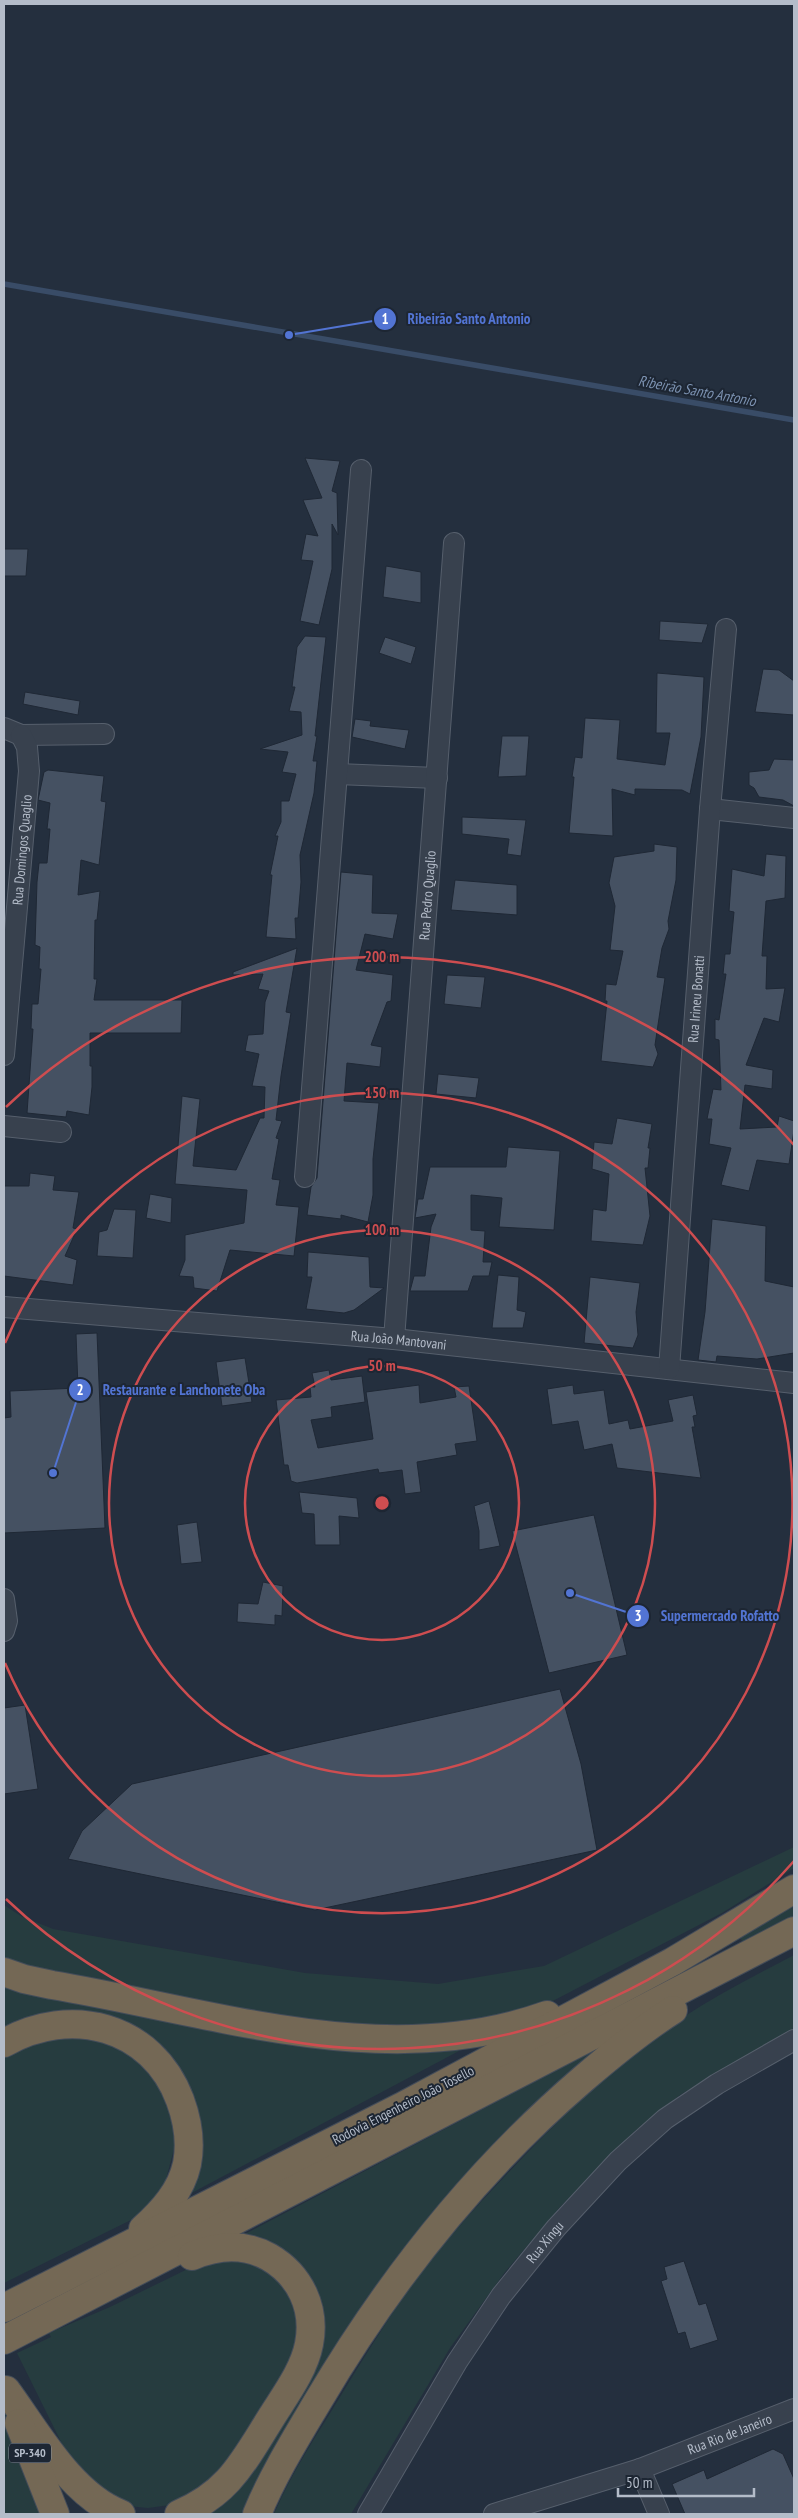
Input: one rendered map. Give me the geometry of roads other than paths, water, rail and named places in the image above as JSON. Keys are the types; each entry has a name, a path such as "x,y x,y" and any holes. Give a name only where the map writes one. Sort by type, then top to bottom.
{"highway":[{"name":"Rodovia Engenheiro João Tosello","path":"14,2302 401,2107 672,1962 794,1890"},
{"name":"Rodovia Engenheiro João Tosello","path":"4,2340 794,1931"},
{"path":"257,2514 296,2438 342,2361 434,2231 495,2163 562,2097 658,2020 794,1937"},
{"path":"4,1972 24,1979 52,1985 284,2029 368,2039 410,2039 452,2036 507,2028 573,2006 672,1962"},
{"path":"4,2043 17,2035 42,2026 68,2023 93,2025 117,2032 140,2046 158,2062 174,2084 184,2110 188,2138 187,2164 176,2190 162,2212 139,2232 52,2282"},
{"path":"44,2320 202,2252 224,2246 244,2247 278,2262 292,2275 303,2290 309,2308 309,2344 290,2387 231,2478 221,2489 203,2503 179,2514"},
{"path":"5,2386 71,2478 90,2497 121,2514"},
{"name":"SP-340","path":"5,2386 55,2514"}],"street":[{"path":"305,1177 361,470"},
{"name":"Rua Pedro Quaglio","path":"394,1338 454,542"},
{"name":"Rua Irineu Bonatti","path":"669,1369 710,809 726,629"},
{"path":"12,731 104,734"},
{"name":"Rua Domingos Quaglio","path":"4,1055 29,771 27,747 12,731"},
{"path":"337,774 437,778"},
{"path":"710,809 794,818"},
{"path":"4,1126 60,1132"},
{"name":"Rua João Mantovani","path":"4,1307 394,1338 794,1383"},
{"path":"4,1600 6,1621 4,1631"},
{"name":"Rua Xingu","path":"368,2514 457,2362 501,2296 556,2228 618,2160 665,2118 717,2084 794,2040"},
{"name":"Rua Rio de Janeiro","path":"494,2514 640,2469 794,2410"},
{"path":"640,2469 659,2514"}],"waterway":[{"name":"Ribeirão Santo Antonio","path":"4,284 794,420"}],"place":[{"name":"Ribeirão Santo Antonio","path":"289,335"},
{"name":"Restaurante e Lanchonete Oba","path":"53,1473"},
{"name":"Supermercado Rofatto","path":"570,1593"}]}
